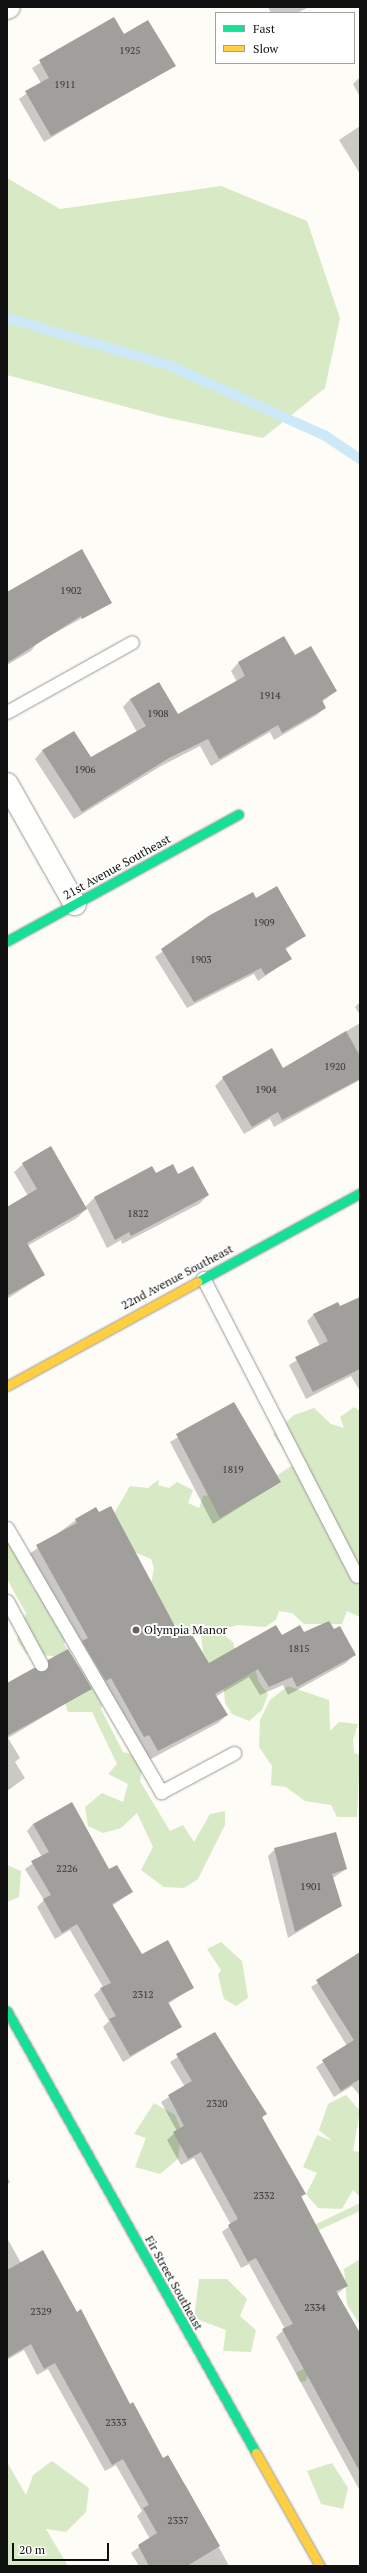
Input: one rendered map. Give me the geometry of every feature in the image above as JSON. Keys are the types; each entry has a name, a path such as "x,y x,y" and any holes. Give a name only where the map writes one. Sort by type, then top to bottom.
{"street":[{"path":"7,784 75,904"},
{"name":"21st Avenue Southeast","path":"7,941 239,814"},
{"name":"22nd Avenue Southeast","path":"7,1386 360,1192"},
{"name":"Fir Street Southeast","path":"7,2010 320,2566"}],"lane":[{"path":"7,712 132,642"},
{"path":"203,1278 357,1576"},
{"path":"7,1528 161,1792 234,1753"},
{"path":"7,1601 41,1664"}],"green space":[{"path":"7,178 60,209 221,186 307,221 340,318 325,388 263,438 164,417 7,375"},
{"path":"354,1407 360,1411 360,1617 347,1611 342,1624 304,1624 292,1613 279,1611 276,1620 265,1627 238,1625 218,1630 233,1642 237,1657 254,1665 259,1682 268,1694 262,1710 249,1721 232,1714 225,1703 224,1691 203,1652 201,1635 161,1619 150,1589 154,1568 151,1559 132,1551 109,1522 130,1486 148,1488 159,1479 158,1485 169,1488 177,1482 193,1490 188,1503 199,1508 203,1496 263,1485 294,1464 273,1434 294,1415 314,1408 331,1424 344,1428 340,1417"},
{"path":"7,1534 33,1588 47,1600 67,1636 64,1644 76,1663 108,1692 101,1709 123,1752 131,1754 142,1770 140,1781 170,1831 183,1825 194,1842 210,1814 225,1811 225,1825 198,1879 184,1888 164,1887 141,1870 153,1847 137,1813 121,1828 103,1833 88,1826 85,1807 102,1793 123,1802 128,1784 108,1774 117,1764 92,1712 68,1712 63,1698 71,1686 53,1656 26,1654 17,1640 26,1613 7,1579"},
{"path":"288,1686 329,1700 330,1731 339,1722 358,1724 353,1740 354,1753 360,1755 357,1817 337,1817 331,1805 305,1801 286,1787 271,1785 272,1766 259,1747 260,1720 270,1700"},
{"path":"7,1865 21,1871 19,1897 7,1902"},
{"path":"221,1942 242,1961 248,1998 236,2006 224,1999 218,1975 221,1970 207,1949"},
{"path":"346,2095 360,2111 353,2151 360,2152 360,2197 353,2190 342,2209 318,2208 306,2194 317,2173 303,2167 317,2135 332,2141 319,2130 328,2104"},
{"path":"154,2103 175,2115 182,2132 178,2159 160,2174 135,2167 146,2138 134,2134"},
{"path":"360,2203 360,2211 317,2231 298,2233"},
{"path":"360,2259 360,2325 347,2304 344,2269"},
{"path":"199,2279 227,2279 247,2299 240,2316 256,2330 251,2352 223,2351 226,2330 194,2318"},
{"path":"360,2337 308,2374 306,2381 300,2382 296,2373"},
{"path":"52,2461 89,2488 86,2512 66,2532 46,2529 68,2566 7,2566 7,2462 26,2495 33,2475"},
{"path":"332,2463 348,2488 343,2509 321,2504 307,2471"}],"building":[{"path":"114,17 124,34 148,20 176,66 51,136 25,91 49,78 39,60"},
{"path":"82,549 112,603 82,619 81,616 7,663 7,592"},
{"path":"284,636 295,655 311,646 337,691 322,700 326,708 282,733 278,725 219,759 208,739 169,758 82,812 42,750 74,731 91,757 146,726 130,699 159,682 178,714 245,676 238,662"},
{"path":"277,886 306,936 285,948 292,959 265,975 261,968 194,1002 161,949 210,915 253,892 256,898"},
{"path":"346,1031 360,1056 360,1079 282,1120 278,1112 252,1127 222,1077 272,1048 283,1068"},
{"path":"51,1146 87,1209 27,1243 45,1275 7,1296 7,1207 37,1189 22,1163"},
{"path":"173,1164 178,1174 193,1166 209,1195 131,1236 129,1232 115,1240 94,1197 152,1166 156,1173"},
{"path":"360,1297 360,1369 313,1392 295,1357 328,1341 313,1314 338,1302 340,1306"},
{"path":"234,1402 281,1482 220,1518 176,1434"},
{"name":"Olympia Manor","path":"111,1506 178,1632 188,1628 209,1663 276,1625 282,1635 300,1625 304,1632 329,1621 334,1629 340,1626 356,1655 297,1687 292,1677 269,1687 258,1669 215,1694 228,1715 158,1751 149,1735 144,1737 111,1678 106,1681 82,1641 88,1638 36,1545 77,1523 75,1519 96,1507 99,1512"},
{"path":"68,1649 92,1689 7,1736 7,1683 34,1668 45,1671 48,1660"},
{"path":"72,1802 109,1869 117,1865 133,1892 112,1904 142,1954 168,1940 194,1988 168,2002 182,2027 130,2056 109,2019 116,2016 100,1988 111,1983 77,1924 62,1933 43,1899 51,1895 31,1861 49,1852 33,1824"},
{"path":"336,1832 347,1869 332,1874 342,1906 295,1932 274,1848"},
{"path":"360,1952 360,2079 341,2091 322,2060 354,2040 316,1980"},
{"path":"215,2032 267,2114 262,2117 306,2194 301,2196 348,2286 336,2291 360,2333 360,2472 282,2329 293,2324 256,2258 248,2262 228,2225 238,2219 201,2152 188,2159 173,2132 184,2126 168,2095 192,2081 176,2054"},
{"path":"43,2250 77,2312 81,2309 130,2404 133,2402 163,2458 168,2455 220,2546 187,2566 149,2566 138,2545 157,2533 143,2508 149,2505 123,2459 112,2465 55,2363 44,2369 31,2344 7,2358 7,2270"}],"waterway":[{"path":"7,318 168,365 324,435 360,459"}],"traffic: fast":[{"path":"7,941 239,814"},
{"path":"197,1282 360,1193"},
{"path":"7,2011 256,2453"}],"traffic: slow":[{"path":"7,1386 197,1282"},
{"path":"256,2453 320,2566"}],"place":[{"name":"Olympia Manor","path":"136,1630"}]}
